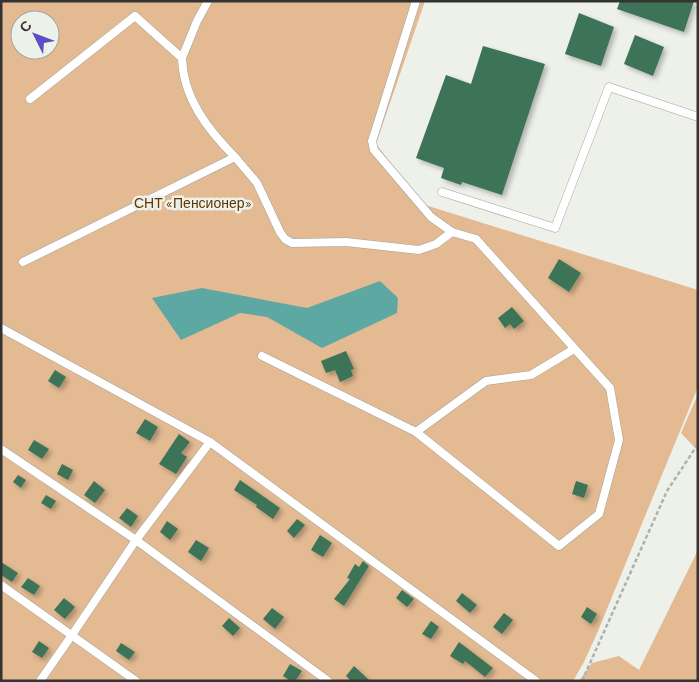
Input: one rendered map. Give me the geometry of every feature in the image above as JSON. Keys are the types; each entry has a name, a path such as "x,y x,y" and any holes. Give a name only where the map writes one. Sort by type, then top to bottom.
{"lane":[{"path":"208,1 197,21 182,58 182,71 188,90 208,128 257,183 280,232 285,238 292,243 338,241 419,250 436,244 452,232"},
{"path":"262,356 416,432 559,546 599,514 618,440 610,388 476,239 452,232 437,222 423,209 374,150 372,142 416,1"},
{"path":"30,99 135,16 182,58"},
{"path":"442,192 555,228 609,87 698,117"},
{"path":"23,262 235,157"},
{"path":"1,328 210,442 536,681"},
{"path":"416,432 486,381 532,375 574,349"},
{"path":"40,681 136,540 210,442"},
{"path":"1,449 136,540 328,681"},
{"path":"1,585 136,681"}],"path":[{"path":"582,681 667,491 698,444"}],"green space":[{"name":"СНТ «Пенсионер»","path":"1,1 425,1 376,144 422,204 698,290 698,387 598,631 573,681 1,681"},
{"path":"698,394 698,451 681,433"},
{"path":"698,550 698,681 579,681 592,663 619,656 639,670"}],"water":[{"path":"380,281 398,298 397,313 322,348 267,317 240,313 181,340 152,298 202,288 307,308"}],"building":[{"path":"620,1 694,1 684,32 617,9"},
{"path":"579,13 614,27 601,66 565,54"},
{"path":"635,35 664,47 653,76 624,64"},
{"path":"483,46 545,64 502,195 462,182 461,185 441,178 444,168 416,158 446,75 471,84"},
{"path":"559,259 581,273 569,292 548,278"},
{"path":"512,307 524,321 514,329 510,324 505,328 498,318"},
{"path":"346,351 354,369 351,370 353,376 340,382 335,370 326,373 321,361"},
{"path":"55,370 66,377 59,388 48,381"},
{"path":"145,419 158,427 150,441 136,433"},
{"path":"179,434 190,442 181,453 187,457 176,474 159,464"},
{"path":"34,440 49,449 42,459 28,450"},
{"path":"62,464 73,470 68,480 57,474"},
{"path":"18,475 26,480 21,488 13,482"},
{"path":"240,480 280,508 273,519 256,507 257,505 234,490"},
{"path":"94,481 105,490 95,503 84,495"},
{"path":"576,481 588,485 584,498 572,494"},
{"path":"46,495 56,501 51,509 41,503"},
{"path":"127,508 138,516 131,527 119,518"},
{"path":"297,519 305,525 294,538 287,531"},
{"path":"167,521 178,529 170,540 160,532"},
{"path":"320,535 332,543 323,557 311,550"},
{"path":"196,540 209,548 201,561 188,552"},
{"path":"363,561 369,566 344,606 334,599 350,579 347,578 355,564 359,567"},
{"path":"1,562 18,573 12,582 1,575"},
{"path":"28,578 40,586 34,595 21,587"},
{"path":"402,590 414,599 407,607 396,598"},
{"path":"462,593 477,605 470,613 456,601"},
{"path":"64,598 75,607 65,619 54,610"},
{"path":"587,607 597,614 591,624 581,617"},
{"path":"272,608 284,617 275,629 263,619"},
{"path":"504,613 513,620 502,634 493,627"},
{"path":"229,618 240,628 233,636 222,626"},
{"path":"431,621 439,627 431,639 422,634"},
{"path":"39,641 49,648 42,658 32,652"},
{"path":"459,642 493,668 485,677 465,661 463,664 450,656"},
{"path":"121,643 135,652 129,660 116,651"},
{"path":"290,664 302,671 295,681 291,681 283,676"},
{"path":"354,666 370,681 351,681 346,676"}]}
